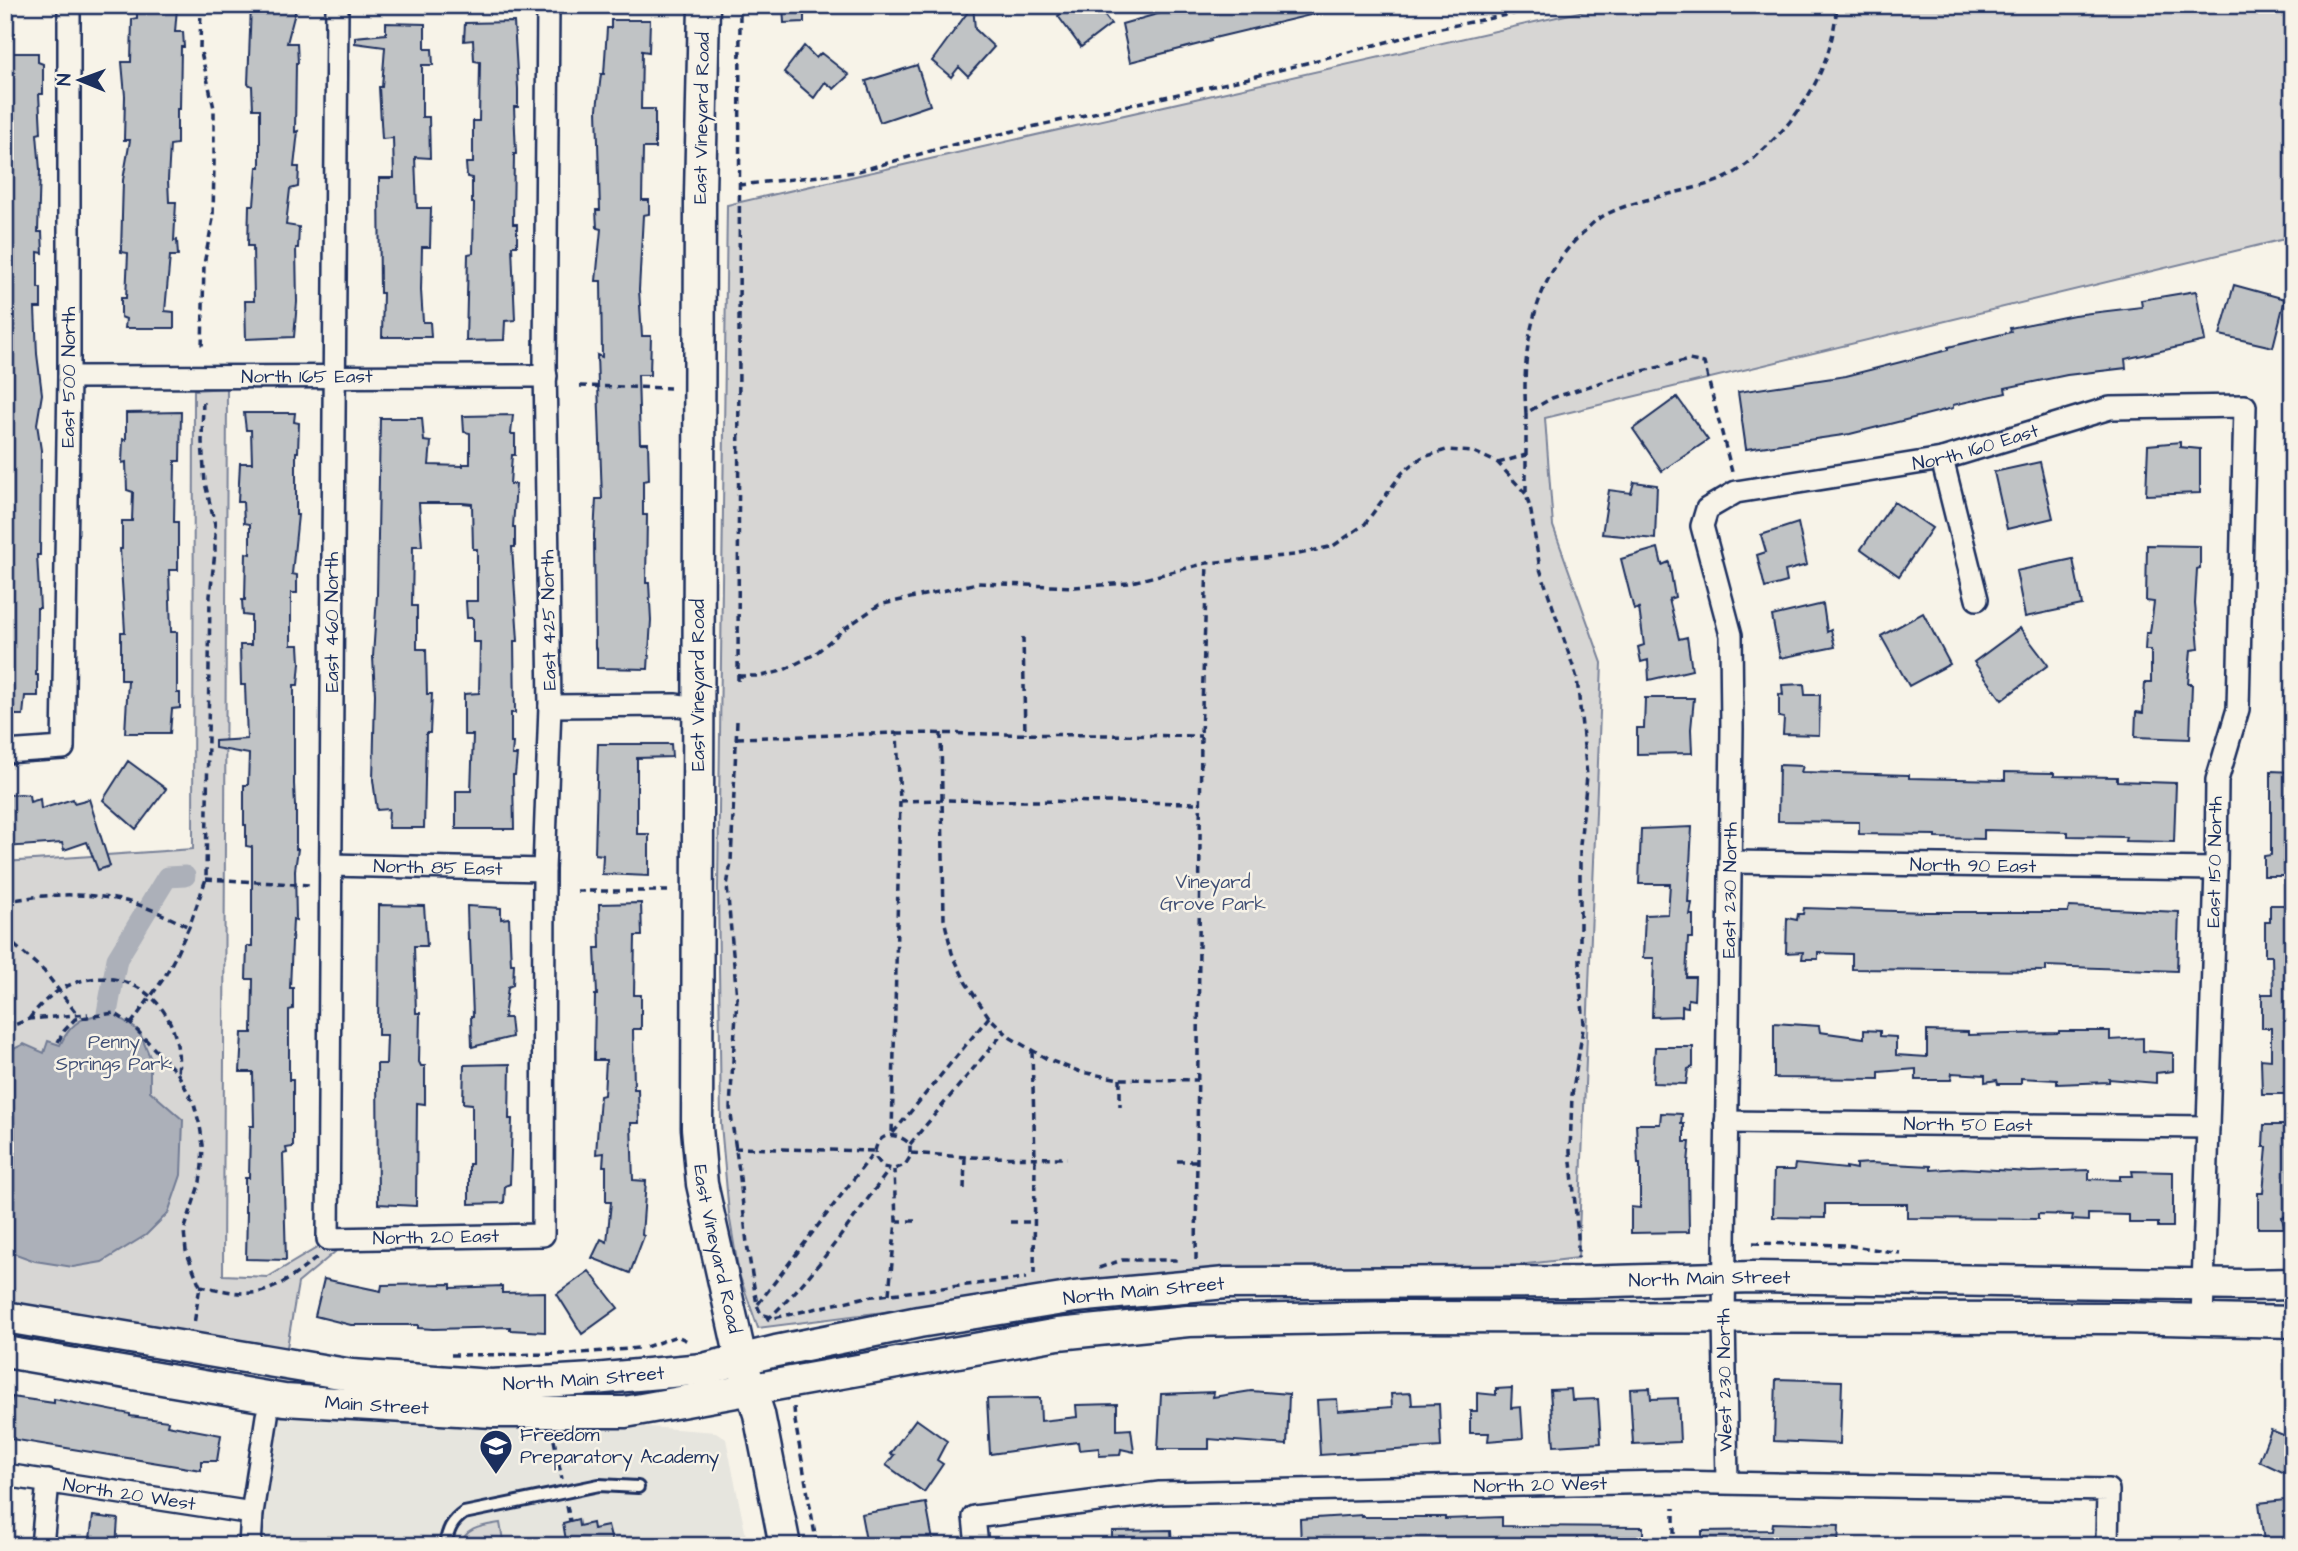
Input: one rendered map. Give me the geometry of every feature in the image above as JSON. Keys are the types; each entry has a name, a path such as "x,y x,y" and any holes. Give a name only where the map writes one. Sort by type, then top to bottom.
{"main road":[{"name":"East Vineyard Road","path":"704,5 700,195 697,1128 702,1184 741,1359 759,1414 785,1546"},
{"name":"North Main Street","path":"5,1317 352,1374 491,1385 703,1369 919,1322 1075,1297 1226,1283 1578,1282 1724,1277 2293,1284"},
{"name":"North Main Street","path":"750,1390 1058,1334 1188,1321 1394,1317 2121,1318 2293,1322"},
{"name":"Main Street","path":"5,1352 275,1408 625,1412 750,1390"}],"street":[{"name":"East 500 North","path":"5,752 63,748 69,377 69,5"},
{"name":"East 460 North","path":"325,1246 331,865 337,5"},
{"name":"East 425 North","path":"543,1235 544,870 550,706 545,376 548,5"},
{"name":"North 165 East","path":"69,377 545,376"},
{"name":"North 160 East","path":"1707,509 1736,492 1942,459 2110,408 2245,406"},
{"name":"East 150 North","path":"2202,1320 2217,780 2238,709 2245,406"},
{"path":"1942,459 1978,599"},
{"name":"East 230 North","path":"1707,509 1702,526 1731,635 1724,1277"},
{"path":"550,706 676,705 697,708"},
{"name":"North 90 East","path":"1730,862 2216,869"},
{"name":"North 85 East","path":"331,865 544,870"},
{"name":"North 50 East","path":"1726,1122 2208,1127"},
{"name":"North 20 East","path":"325,1246 543,1235"},
{"name":"West 230 North","path":"1724,1277 1727,1482"},
{"path":"250,1546 252,1513 275,1408"},
{"name":"North 20 West","path":"5,1475 252,1513"},
{"path":"42,1546 48,1481"},
{"name":"North 20 West","path":"977,1546 974,1517 1160,1493 1727,1482 2108,1490 2107,1546"}],"lane":[{"path":"445,1546 453,1521 464,1513 599,1485 638,1487"}],"path":[{"path":"201,5 200,48 214,108 213,219 204,264 202,350"},
{"path":"740,5 738,678 782,671 815,654 844,629 879,605 978,583 1075,587 1128,583 1208,562 1295,555 1334,547 1365,524 1402,473 1421,458 1446,450 1474,452 1498,464 1526,494"},
{"path":"739,185 855,172 956,144 1245,79 1436,29 1557,5"},
{"path":"1578,1258 1570,1151 1572,1095 1584,1023 1580,984 1580,845 1587,776 1577,678 1540,569 1526,494 1524,384 1532,328 1546,279 1574,240 1600,218 1622,209 1714,183 1738,172 1785,130 1811,94 1827,57 1837,5"},
{"path":"1526,413 1552,398 1618,377 1689,360 1704,362 1731,463"},
{"path":"580,386 670,388"},
{"path":"131,1024 174,959 206,879 210,596 215,525 205,483 203,398"},
{"path":"1498,464 1526,455"},
{"path":"1196,1260 1201,736 1208,562"},
{"path":"1023,637 1025,734"},
{"path":"737,721 731,862 727,886 737,998 730,1108 747,1244 757,1305 761,1314 771,1319 780,1310 820,1263 891,1169"},
{"path":"737,738 897,733 1201,736"},
{"path":"892,1134 900,801 897,733"},
{"path":"940,733 944,919 952,953 966,983 989,1017 1011,1038 1032,1051 1080,1072 1120,1079 1198,1080"},
{"path":"900,801 1201,803"},
{"path":"206,879 311,885"},
{"path":"577,891 671,891"},
{"path":"5,902 43,896 103,898 130,902 189,927"},
{"path":"5,937 26,953 59,989 77,1014"},
{"path":"29,1019 45,999 59,989 94,978 133,985 160,1006 174,1028 180,1054 178,1074"},
{"path":"5,1029 29,1019 114,1013 131,1024 178,1074 194,1104 201,1126 203,1145 200,1182 184,1231 186,1251 200,1286 194,1324 184,1322"},
{"path":"58,1042 75,1018 97,1014"},
{"path":"757,1305 874,1151 880,1139 892,1134 989,1017"},
{"path":"910,1144 1004,1032"},
{"path":"1032,1051 1034,1277"},
{"path":"1120,1079 1120,1107"},
{"path":"874,1151 883,1167 891,1169 905,1165 911,1153 910,1144 892,1134"},
{"path":"734,1148 874,1151"},
{"path":"911,1153 965,1157 1067,1158"},
{"path":"964,1189 965,1157"},
{"path":"1177,1161 1197,1161"},
{"path":"889,1294 895,1220 891,1169"},
{"path":"895,1220 917,1221"},
{"path":"1010,1222 1034,1222"},
{"path":"200,1286 258,1293 292,1276 325,1246"},
{"path":"451,1355 570,1354 648,1347 677,1336 690,1342"},
{"path":"794,1407 817,1546"},
{"path":"554,1440 562,1481"},
{"path":"566,1503 570,1521"},
{"path":"1674,1508 1674,1546"}],"shaded area":[{"path":"114,1014 139,1031 150,1057 150,1091 183,1120 181,1175 168,1213 146,1235 102,1262 73,1267 35,1261 5,1250 5,1053 24,1044 44,1053 48,1041 60,1045 81,1020 95,1015"},
{"name":"Freedom Preparatory Academy","path":"284,1400 716,1432 726,1439 748,1546 250,1546 267,1416"}],"green space":[{"name":"Vineyard Grove Park","path":"1610,5 2293,5 2293,237 1545,418 1553,526 1602,663 1578,1258 1467,1271 923,1307 758,1328 739,1274 729,1214 721,1124 718,887 727,205"},
{"name":"Penny Springs Park","path":"227,388 223,1275 268,1277 322,1245 335,1252 298,1283 286,1353 5,1305 5,862 193,849 194,390"},
{"path":"500,1523 504,1546 460,1546 470,1531"}],"building":[{"path":"251,5 297,5 287,43 297,43 298,63 295,132 298,131 294,167 299,167 298,187 290,189 286,225 299,227 294,337 246,339 245,301 254,301 253,246 248,246 249,205 254,205 257,167 260,167 260,109 253,109 252,86 248,84"},
{"path":"783,5 804,5 804,22 784,23"},
{"path":"973,5 975,29 994,47 968,76 959,67 951,77 932,61"},
{"path":"1071,5 1096,5 1111,24 1081,47 1058,16"},
{"path":"1189,5 1323,5 1323,12 1210,39 1211,41 1130,62 1122,24"},
{"path":"137,8 177,8 175,32 183,32 177,144 170,145 168,180 169,202 176,202 174,241 177,240 178,256 170,256 165,311 174,312 174,328 125,328 126,319 121,317 121,298 126,298 128,253 121,252 123,180 130,140 124,140 125,96 122,62 131,62 132,19 137,18"},
{"path":"611,20 650,20 649,52 642,51 641,109 655,109 655,148 643,148 642,200 649,200 649,214 643,215 639,290 642,336 651,336 650,375 638,375 640,443 648,443 649,480 643,481 643,515 647,515 646,583 649,583 651,620 648,669 597,668 595,648 594,535 596,499 602,499 597,355 602,357 601,281 596,281 601,229 597,228 596,210 600,210 597,109 601,74 604,74 607,28 611,28"},
{"path":"514,22 518,89 518,107 514,107 516,154 513,224 517,224 517,246 512,246 515,320 505,321 504,340 466,341 468,254 473,253 474,203 472,178 467,177 466,163 473,163 473,121 479,121 480,62 474,61 473,40 464,41 465,23"},
{"path":"386,23 425,24 425,49 432,49 433,65 422,65 422,117 429,117 430,158 415,157 417,208 431,208 430,247 422,247 421,290 423,322 430,322 431,337 382,337 379,178 394,178 393,138 382,139 379,87 382,87 385,47 355,43 355,37 386,34"},
{"path":"804,46 816,58 821,53 849,75 834,89 825,82 814,98 784,72"},
{"path":"5,53 38,53 38,62 43,64 43,94 39,94 41,133 37,134 40,170 38,232 42,232 43,253 38,252 41,308 35,308 42,394 37,424 41,450 40,555 37,555 40,608 37,608 38,696 25,696 23,715 5,715"},
{"path":"917,65 930,105 880,122 866,81"},
{"path":"2234,285 2285,299 2273,347 2220,335"},
{"path":"2196,291 2205,341 2125,359 2126,368 2067,375 2005,388 2006,393 1850,434 1746,449 1738,392 1846,376 2011,332 2010,328 2074,315 2142,307 2141,300"},
{"path":"1677,397 1708,440 1662,471 1633,429"},
{"path":"181,412 180,461 175,461 174,522 178,522 178,570 169,570 171,632 177,632 177,693 180,693 180,708 172,709 170,733 125,733 128,680 121,680 121,632 125,632 120,549 122,521 132,521 133,492 127,490 126,462 122,463 123,439 126,440 126,413"},
{"path":"244,413 295,413 294,422 299,423 296,452 298,515 292,574 297,575 297,593 291,593 291,645 299,645 300,663 298,685 294,685 294,784 298,849 290,988 293,988 293,1009 289,1010 293,1147 286,1148 287,1153 283,1154 286,1260 246,1259 245,1178 249,1178 250,1126 254,1126 253,1072 240,1072 242,1033 252,1033 253,979 246,979 247,946 252,946 252,847 246,846 244,825 244,785 248,785 249,754 215,748 215,741 247,739 240,645 251,645 251,616 243,615 242,600 245,600 246,553 250,554 250,524 244,523 243,502 238,502 240,463 252,463 251,430 246,430"},
{"path":"513,415 511,434 515,434 515,455 512,455 510,484 516,484 513,527 515,547 512,547 518,641 514,641 515,713 511,713 512,755 517,755 513,775 514,829 456,829 456,791 471,791 473,735 464,735 464,694 479,693 480,642 473,642 473,618 467,618 466,601 477,601 477,549 473,549 472,504 462,503 419,503 422,546 413,546 412,606 417,606 417,649 426,649 427,694 432,694 430,733 426,733 424,828 388,828 389,809 377,810 373,780 373,657 377,595 380,418 422,418 424,441 431,442 429,465 463,466 470,464 470,433 464,432 463,416"},
{"path":"2180,442 2180,447 2200,449 2200,493 2146,495 2148,445"},
{"path":"2040,462 2053,518 2007,529 1994,472"},
{"path":"1634,482 1657,485 1655,539 1602,534 1609,490 1631,493"},
{"path":"1894,502 1932,528 1899,576 1861,549"},
{"path":"1798,523 1807,565 1785,571 1787,582 1765,588 1757,555 1766,552 1761,535"},
{"path":"2147,545 2200,546 2195,604 2199,649 2191,650 2188,684 2192,684 2190,739 2135,737 2136,712 2143,713 2145,683 2151,683 2151,650 2145,650 2146,633 2150,633 2154,602 2146,601"},
{"path":"1658,548 1662,565 1669,562 1675,597 1669,599 1679,639 1687,637 1692,670 1649,680 1648,660 1641,662 1638,647 1644,645 1639,608 1634,610 1621,559"},
{"path":"2073,559 2082,605 2025,617 2016,571"},
{"path":"1823,604 1827,632 1831,630 1835,647 1780,658 1772,616"},
{"path":"1923,613 1950,664 1909,686 1881,636"},
{"path":"2020,628 2048,665 2002,700 1974,662"},
{"path":"1804,684 1805,695 1820,695 1819,735 1783,734 1784,718 1779,717 1779,694 1783,695 1782,685"},
{"path":"1645,698 1694,698 1692,753 1637,754 1637,728 1644,728"},
{"path":"598,744 671,744 672,757 637,758 637,834 649,834 649,876 602,874 603,855 595,854"},
{"path":"128,761 166,789 136,829 103,800"},
{"path":"1779,765 1803,766 1801,772 1909,775 1909,778 2005,780 2005,772 2117,777 2117,781 2176,783 2174,842 2125,841 2126,837 2068,836 2068,832 1984,830 1984,839 1859,834 1859,822 1778,821"},
{"path":"2271,771 2293,772 2293,876 2264,876 2264,856 2271,855"},
{"path":"5,795 29,795 30,802 40,799 41,809 73,799 74,803 89,799 110,866 98,870 87,842 64,850 62,843 5,847"},
{"path":"1692,827 1688,903 1692,903 1690,915 1693,915 1693,938 1688,938 1686,977 1695,977 1694,1000 1688,999 1688,1007 1682,1006 1682,1016 1652,1017 1654,958 1643,958 1645,915 1668,914 1670,884 1639,884 1641,829"},
{"path":"641,903 642,936 635,936 634,995 641,995 641,1029 633,1029 634,1089 638,1089 639,1123 631,1123 633,1180 646,1181 644,1236 630,1273 592,1258 601,1239 607,1242 611,1202 606,1202 604,1153 596,1154 600,1096 604,1095 606,1060 594,1060 597,995 595,948 600,948 599,904"},
{"path":"379,905 424,906 427,946 414,946 416,1013 420,1013 419,1062 421,1066 425,1066 425,1104 417,1103 416,1206 378,1204 377,1064 386,1064 387,1035 378,1035"},
{"path":"2270,905 2293,905 2293,943 2288,943 2285,974 2293,975 2293,1094 2262,1094 2261,1059 2271,1060 2271,1028 2262,1028 2262,994 2273,994 2272,956 2265,956 2265,922 2270,922"},
{"path":"467,906 501,908 501,919 509,918 511,964 514,964 513,985 508,987 504,1018 510,1018 512,1037 472,1047 473,1016"},
{"path":"2069,907 2179,912 2177,971 2046,966 2046,971 1852,969 1852,954 1818,953 1818,959 1802,959 1803,952 1786,953 1787,918 1797,920 1798,914 1803,914 1804,908 1926,912 2068,912"},
{"path":"1774,1023 1819,1026 1820,1032 1864,1038 1864,1030 1880,1031 1880,1036 1896,1037 1896,1055 1927,1057 1927,1031 1968,1032 1968,1035 2110,1031 2110,1040 2143,1038 2143,1051 2173,1053 2173,1071 2156,1073 2156,1083 2109,1079 2109,1082 2057,1084 2057,1080 2021,1078 2021,1084 1998,1084 1997,1080 1985,1082 1985,1075 1952,1073 1951,1080 1916,1080 1916,1069 1879,1072 1879,1079 1774,1078"},
{"path":"1655,1047 1693,1047 1693,1067 1688,1069 1686,1084 1653,1083"},
{"path":"510,1064 510,1184 505,1186 504,1203 469,1204 472,1104 463,1103 464,1065"},
{"path":"1661,1113 1682,1114 1684,1142 1690,1142 1689,1232 1631,1233 1631,1207 1640,1208 1636,1124 1660,1124"},
{"path":"2264,1125 2293,1125 2293,1216 2282,1217 2284,1228 2258,1228 2258,1193 2263,1193 2267,1147 2263,1147"},
{"path":"1795,1164 1856,1169 1856,1164 1931,1166 1931,1170 2089,1170 2089,1179 2120,1180 2120,1176 2133,1176 2132,1171 2173,1172 2173,1227 2158,1227 2158,1223 2129,1223 2129,1215 2088,1214 2088,1221 2072,1220 2073,1215 2038,1214 2038,1219 1907,1218 1907,1204 1825,1204 1825,1218 1773,1217 1774,1170 1794,1170"},
{"path":"589,1271 618,1308 582,1334 557,1294"},
{"path":"324,1279 381,1291 382,1285 451,1284 451,1288 502,1286 502,1293 545,1292 545,1332 510,1330 510,1327 433,1329 418,1328 418,1325 351,1325 315,1316"},
{"path":"1776,1379 1842,1381 1840,1444 1774,1441"},
{"path":"1512,1388 1511,1408 1521,1407 1523,1438 1488,1441 1489,1433 1470,1433 1470,1411 1477,1411 1477,1393 1496,1395 1496,1389"},
{"path":"1650,1388 1651,1399 1678,1398 1680,1442 1633,1444 1630,1389"},
{"path":"1571,1389 1572,1400 1598,1399 1601,1443 1554,1446 1550,1390"},
{"path":"1251,1391 1289,1394 1287,1445 1209,1439 1209,1449 1158,1449 1161,1394 1214,1392 1213,1397"},
{"path":"1411,1393 1412,1405 1439,1404 1441,1447 1320,1455 1317,1400 1337,1399 1338,1411 1392,1407 1391,1394"},
{"path":"12,1397 54,1403 54,1399 130,1416 168,1421 167,1425 221,1435 217,1461 201,1461 201,1470 5,1438"},
{"path":"1040,1398 1041,1421 1077,1417 1076,1405 1117,1404 1117,1430 1131,1429 1134,1452 1121,1449 1120,1455 1099,1456 1099,1448 1079,1450 1078,1442 990,1454 987,1399"},
{"path":"916,1419 947,1441 937,1460 943,1464 924,1492 886,1465 894,1455 890,1454"},
{"path":"2271,1430 2293,1439 2293,1477 2259,1461"},
{"path":"2293,1499 2293,1539 2264,1542 2259,1503"},
{"path":"926,1503 934,1546 867,1546 861,1514"},
{"path":"1362,1515 1445,1519 1502,1517 1502,1526 1643,1527 1643,1546 1301,1546 1300,1519"},
{"path":"93,1516 118,1519 116,1546 89,1546"},
{"name":"Freedom Preparatory Academy","path":"578,1519 579,1526 592,1523 593,1529 608,1526 613,1546 567,1546 563,1523"},
{"path":"1773,1523 1839,1525 1838,1546 1702,1546 1702,1531 1772,1530"},
{"path":"1171,1530 1172,1546 1112,1546 1112,1531"}],"waterway":[{"path":"107,1013 117,959 167,877 185,876"}],"place":[{"name":"Freedom Preparatory Academy","path":"496,1476"}]}
